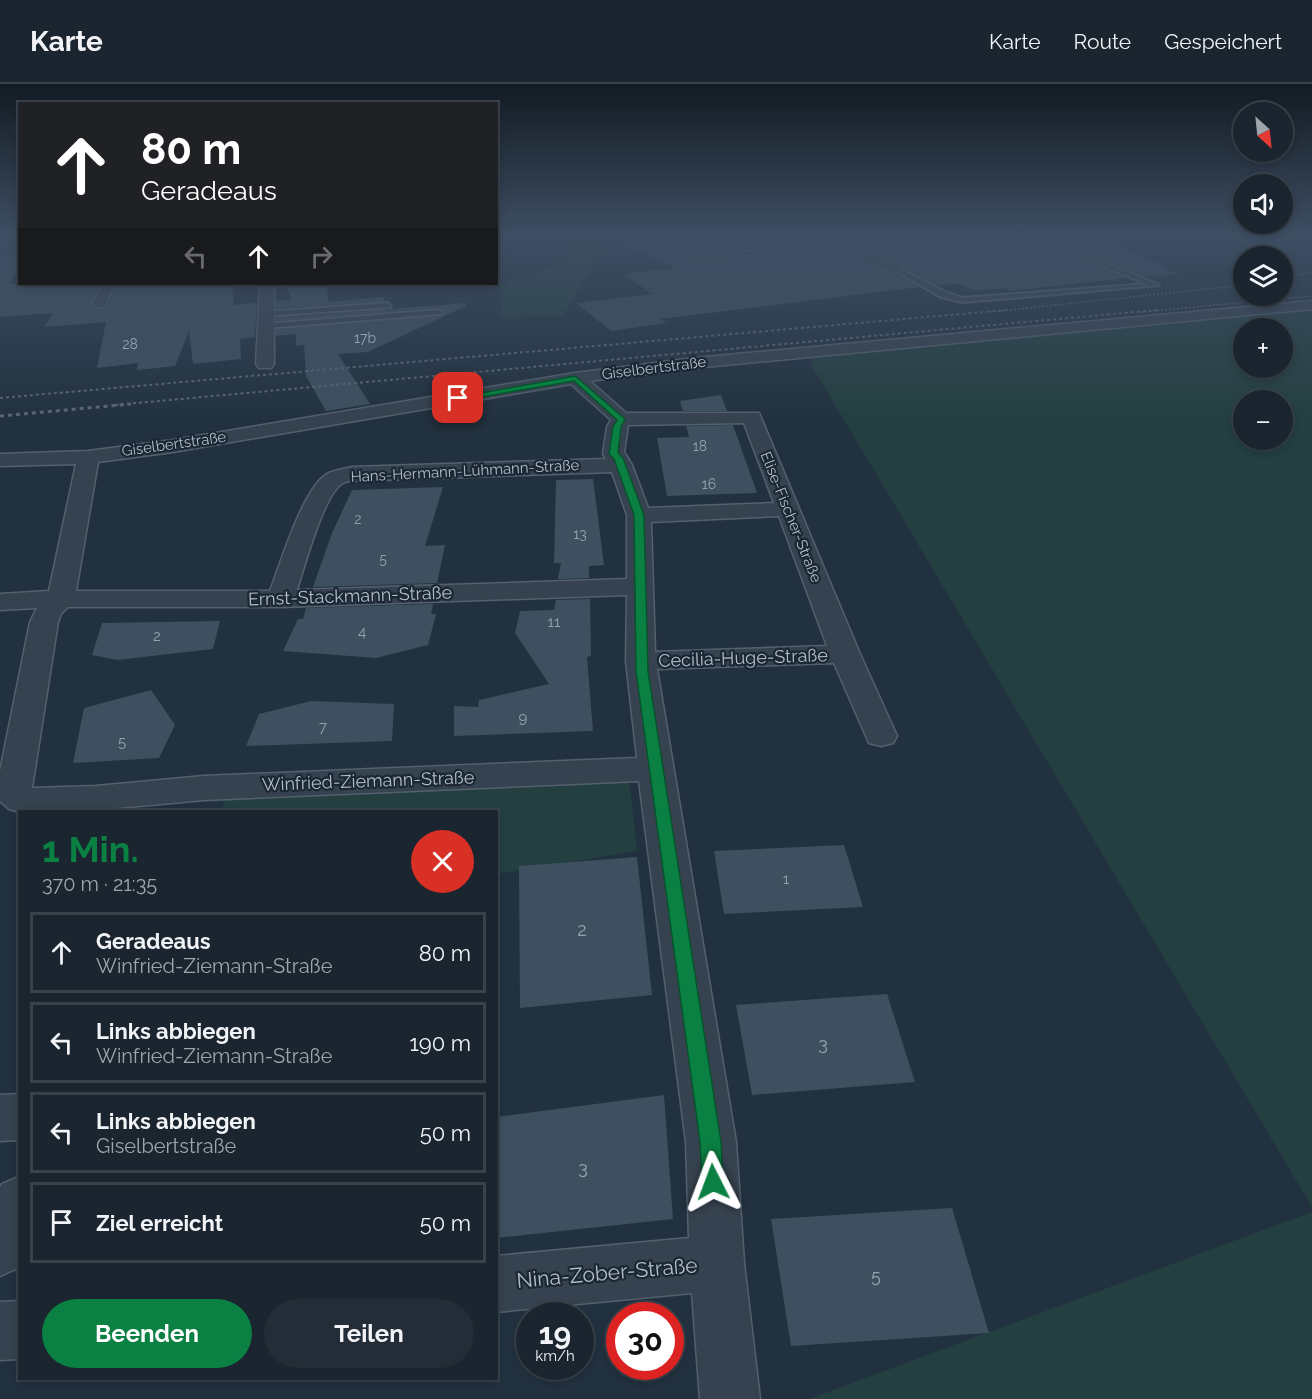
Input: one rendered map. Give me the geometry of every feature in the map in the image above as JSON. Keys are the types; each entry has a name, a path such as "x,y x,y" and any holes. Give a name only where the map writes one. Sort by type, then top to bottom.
{"street":[{"path":"99,304 102,298"},
{"path":"266,364 267,298"},
{"name":"Giselbertstraße","path":"0,460 88,457 173,446 575,378 694,363 1312,305"},
{"path":"575,378 621,419 617,427 613,454 621,465 639,515 641,662 711,1142 717,1263 730,1399"},
{"name":"Elise-Fischer-Straße","path":"621,419 752,417 845,654 881,736"},
{"name":"Winfried-Ziemann-Straße","path":"88,457 61,599 48,610 43,619 42,641 13,793 22,800 96,798 200,800 655,769"},
{"name":"Hans-Hermann-Lühmann-Straße","path":"281,599 303,532 323,490 335,478 352,474 621,465"},
{"path":"639,515 788,510"},
{"name":"Ernst-Stackmann-Straße","path":"0,602 61,599 281,599 640,587"},
{"name":"Cecilia-Huge-Straße","path":"641,662 845,654"},
{"path":"0,1118 18,1117"},
{"path":"0,1249 18,1207"},
{"name":"Nina-Zober-Straße","path":"498,1284 717,1263"},
{"path":"0,1331 18,1330"}],"lane":[{"path":"957,298 1008,298"},
{"path":"266,320 388,304"},
{"path":"266,320 438,312"}],"green space":[{"path":"500,298 573,298 563,316 502,317"},
{"path":"1312,309 1312,1207 812,366 811,356"},
{"path":"629,779 637,851 498,874 498,810 221,810 225,800"},
{"path":"1312,1212 1312,1399 809,1399"}],"building":[{"path":"0,298 93,298 90,305 99,310 106,308 111,298 233,298 234,305 257,303 255,337 240,339 241,359 193,364 189,331 175,366 137,370 138,363 97,368 106,322 44,327 53,313 0,317"},
{"path":"328,298 328,302 384,298 385,301 276,309 276,301"},
{"path":"615,298 827,298 660,319 667,323 611,331 576,303"},
{"path":"465,303 466,306 368,352 338,354 370,404 326,411 306,376 304,345 296,346 296,334 276,336 276,329 441,316 444,311 438,308 276,321 276,318"},
{"path":"721,395 727,411 683,411 680,401"},
{"path":"733,425 757,493 667,496 657,438 689,437 686,426"},
{"path":"593,479 604,565 589,566 589,578 558,579 561,563 554,563 556,480"},
{"path":"443,487 425,546 445,545 437,583 313,587 332,533 352,490"},
{"path":"590,599 591,656 587,657 593,731 454,736 454,706 478,707 479,700 549,684 515,633 520,611 554,610 556,600"},
{"path":"433,604 431,614 436,614 428,645 376,658 283,651 298,619 303,619 306,608"},
{"path":"220,621 213,649 117,660 92,655 102,623"},
{"path":"151,690 175,725 159,758 73,763 84,708"},
{"path":"311,701 394,704 392,741 246,746 259,714"},
{"path":"844,845 863,907 724,914 714,851"},
{"path":"637,857 652,995 520,1008 519,866"},
{"path":"887,994 915,1082 752,1095 736,1005"},
{"path":"664,1095 673,1219 498,1238 498,1117"},
{"path":"952,1208 989,1333 791,1346 771,1219"}],"railway":[{"path":"990,312 1118,298"},
{"path":"1141,312 1287,298"},
{"path":"0,398 1007,310"},
{"path":"115,405 1157,310"},
{"path":"0,416 131,404"}],"route":[{"path":"458,398 575,378 621,419 617,427 613,454 618,458 639,515 641,662 711,1142 713,1182"}]}
